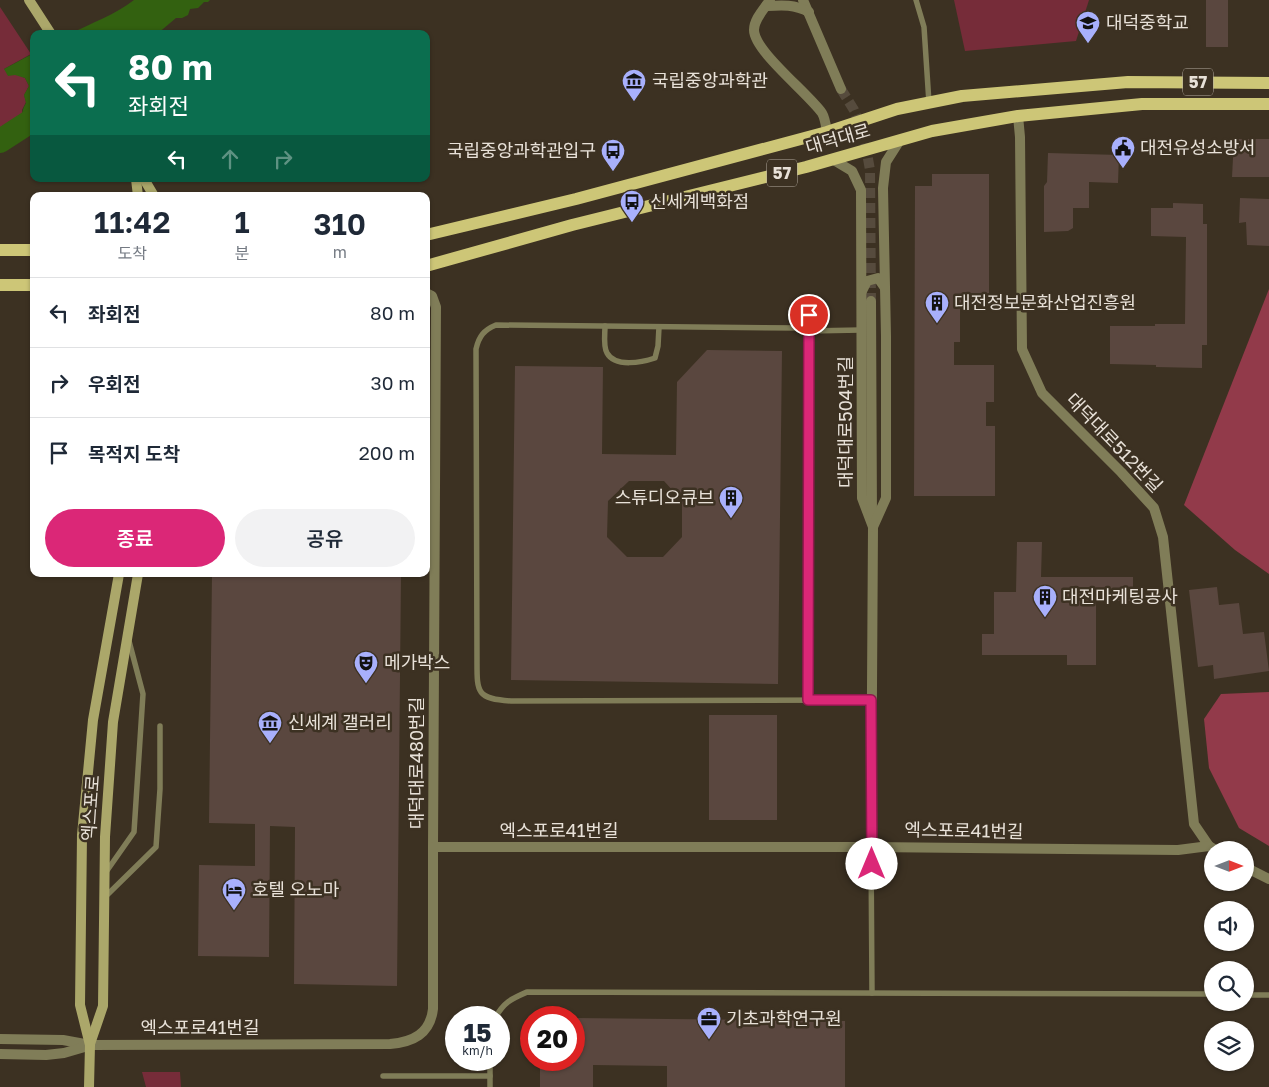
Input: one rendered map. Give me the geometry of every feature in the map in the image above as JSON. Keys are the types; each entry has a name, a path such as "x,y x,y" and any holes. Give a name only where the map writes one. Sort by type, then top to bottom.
{"main road":[{"path":"29,0 48,30"},
{"name":"대덕대로","path":"430,234 576,199 827,132 897,109 962,96 1128,82 1269,82"},
{"name":"대덕대로","path":"430,265 572,225 832,159 932,131 1018,116 1142,104 1269,104"},
{"path":"0,250 30,250"},
{"path":"0,285 30,285"},
{"name":"엑스포로","path":"90,1087 90,1045 80,1005 82,835 93,720 118,577"},
{"name":"엑스포로","path":"90,1045 103,1006 104,837 113,722 138,577"}],"street":[{"path":"803,0 841,89"},
{"path":"809,12 798,6 768,3 758,17 754,31 764,53 803,91 823,115 827,132"},
{"name":"대덕대로512번길","path":"1018,116 1020,136 1022,349 1042,393 1122,472 1154,508 1163,537 1194,824 1207,841"},
{"path":"872,527 886,498 883,188 886,162 900,140"},
{"name":"대덕대로504번길","path":"832,159 852,171 861,190 862,498 872,527 872,847"},
{"path":"861,293 867,281 878,278 885,288"},
{"name":"대덕대로480번길","path":"430,295 436,307 433,847"},
{"path":"871,301 872,527"},
{"name":"엑스포로41번길","path":"90,1045 390,1044 400,1043 419,1036 432,1021 434,1009 433,847 872,847 1178,850 1204,848"},
{"path":"1254,872 1269,879"},
{"path":"0,1039 64,1040 90,1045"},
{"path":"0,1054 64,1053 90,1045"}],"lane":[{"path":"916,0 924,26 929,103"},
{"path":"808,700 808,331 810,300"},
{"path":"861,330 808,331 799,328 496,325 484,332 478,340 476,349 477,685 486,697 511,701 871,700"},
{"path":"605,326 607,354 620,362 645,362 655,358 659,327"},
{"path":"430,488 435,484"},
{"path":"104,874 127,845 134,832 143,694 128,638"},
{"path":"104,897 156,847 160,789 160,726"},
{"path":"872,847 872,993"},
{"path":"502,1006 513,998 527,992 1204,994"},
{"path":"1254,994 1269,995"},
{"path":"490,1071 490,1087"},
{"path":"383,1076 490,1076"}],"shaded area":[{"path":"134,0 210,0 204,2 198,8 190,9 188,15 176,18 162,30 78,30"},
{"path":"954,0 1089,0 1076,41 965,51"},
{"path":"0,7 30,55 4,69 25,78 29,86 24,95 26,102 22,110 23,121 0,135"},
{"path":"30,55 30,133 22,114 26,103 24,95 29,86 25,78 15,75 8,76 4,69"},
{"path":"1269,289 1269,574 1235,550 1184,505"},
{"path":"1269,692 1269,846 1239,828 1209,768 1204,719 1221,694"},
{"path":"142,1072 180,1072 181,1087 146,1087"}],"building":[{"path":"1206,0 1228,0 1228,47 1206,47"},
{"path":"1234,139 1269,139 1269,177 1232,177"},
{"path":"1048,153 1119,155 1118,183 1089,182 1089,208 1073,208 1073,228 1068,231 1044,232 1044,186 1047,182"},
{"name":"대전정보문화산업진흥원","path":"932,174 989,174 989,306 960,306 960,342 954,342 954,365 994,365 994,402 986,402 986,426 995,426 995,496 914,496 915,186 932,186"},
{"path":"1240,198 1269,199 1269,246 1247,245 1246,222 1239,223"},
{"path":"1173,203 1203,204 1203,224 1207,224 1207,345 1202,345 1202,368 1110,364 1110,326 1185,324 1186,237 1151,236 1151,208 1173,208"},
{"name":"스튜디오큐브","path":"707,350 782,351 778,684 511,680 515,366 603,367 602,454 676,455 677,382","holes":["629,481 664,481 682,501 682,537 663,557 627,557 607,537 608,501"]},
{"name":"대전마케팅공사","path":"1017,542 1042,542 1041,577 1133,577 1133,601 1096,601 1096,665 1067,665 1067,655 982,655 982,634 994,634 994,592 1016,592"},
{"path":"212,577 401,577 397,986 294,984 295,827 270,826 269,957 198,956 199,865 255,866 255,824 209,823"},
{"path":"1217,587 1219,605 1239,603 1243,634 1264,632 1269,671 1214,679 1213,665 1198,667 1189,590"},
{"path":"709,715 777,715 777,820 709,820"},
{"name":"기초과학연구원","path":"585,1018 845,1021 845,1087 667,1087 667,1066 593,1065 593,1087 540,1087 540,1071 585,1071"}],"waterway":[{"path":"0,141 30,122"}],"tunnel":[{"path":"841,89 854,110 864,136 870,170 871,301"}],"place":[{"name":"대덕중학교","path":"1088,44"},
{"name":"국립중앙과학관","path":"634,102"},
{"name":"대전유성소방서","path":"1123,169"},
{"name":"국립중앙과학관입구","path":"613,172"},
{"name":"신세계백화점","path":"632,223"},
{"name":"대전정보문화산업진흥원","path":"937,324"},
{"name":"스튜디오큐브","path":"731,519"},
{"name":"대전마케팅공사","path":"1045,618"},
{"name":"메가박스","path":"366,684"},
{"name":"신세계 갤러리","path":"270,744"},
{"name":"호텔 오노마","path":"234,911"},
{"name":"기초과학연구원","path":"709,1040"}],"route":[{"path":"809,315 808,700 871,700 872,864"}]}
